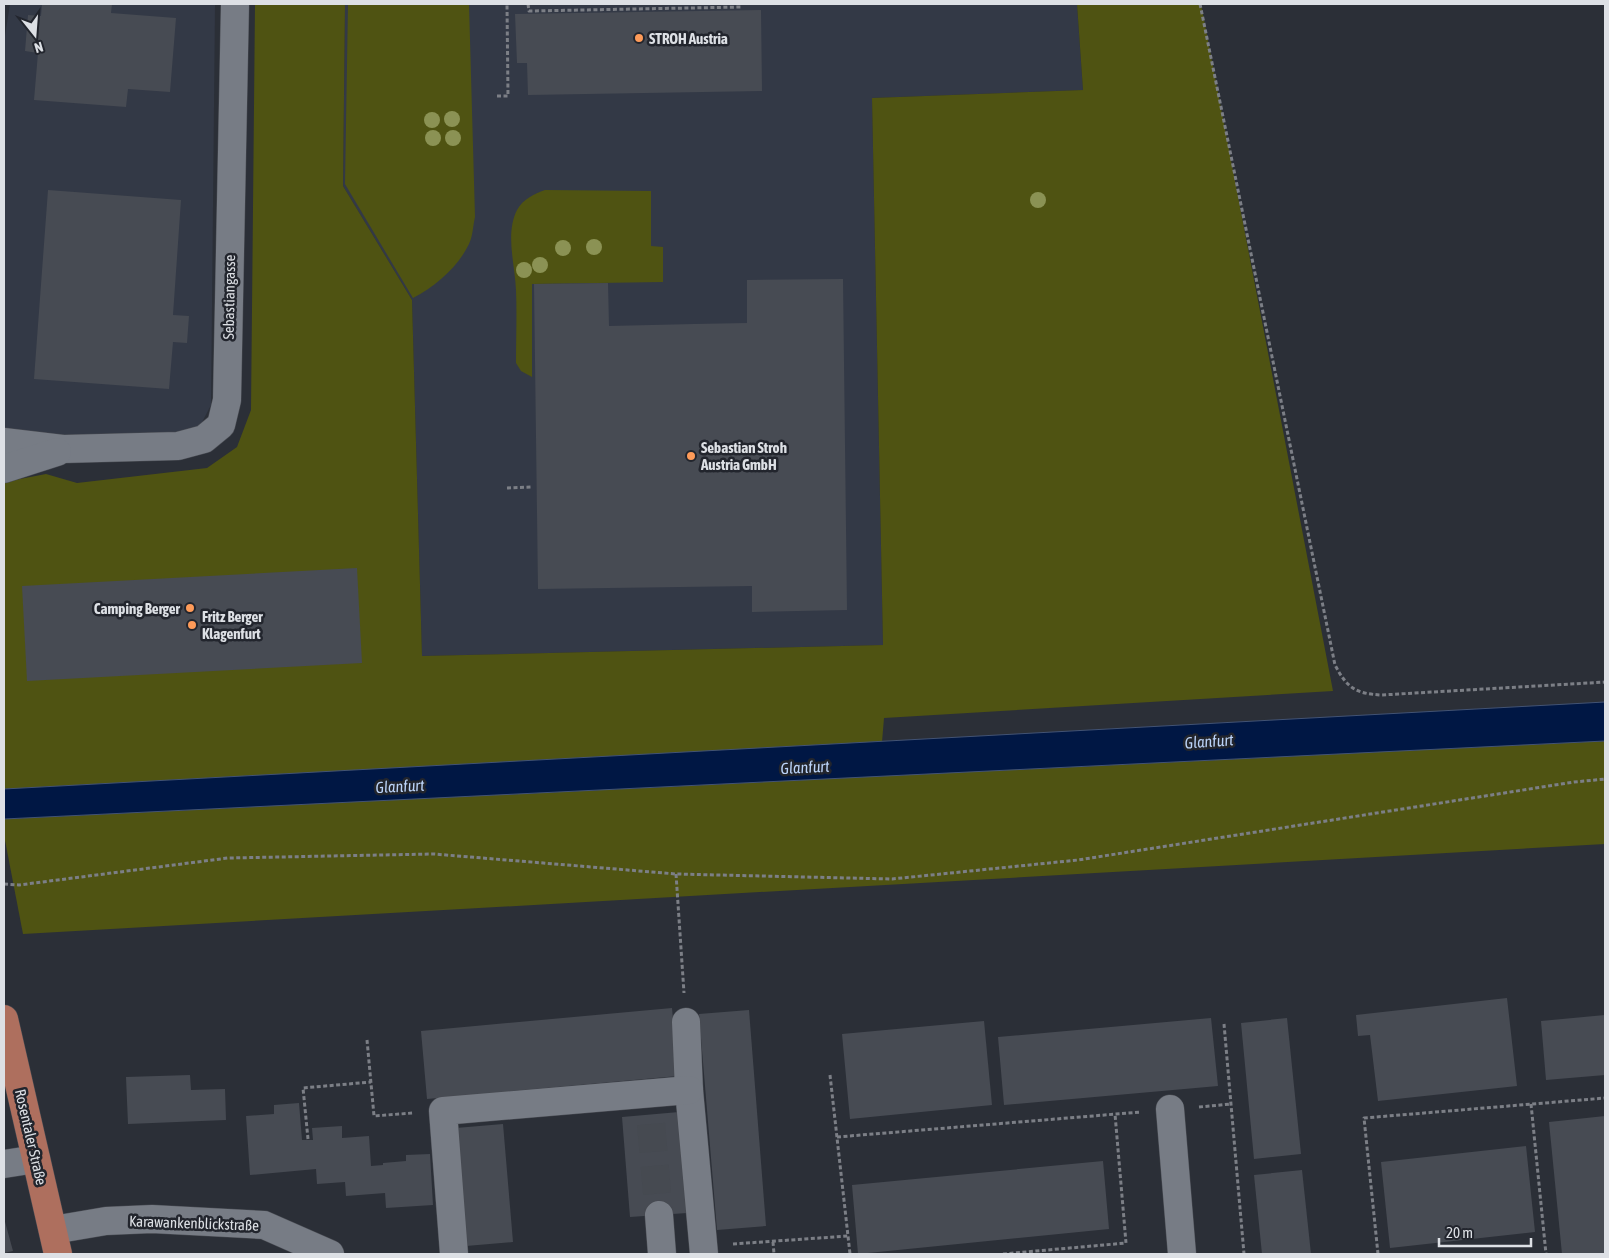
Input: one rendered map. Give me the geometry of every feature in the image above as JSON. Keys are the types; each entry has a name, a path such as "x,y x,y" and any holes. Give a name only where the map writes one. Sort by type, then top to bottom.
{"main road":[{"name":"Rosentaler Straße","path":"4,1019 56,1242"}],"street":[{"name":"Sebastiangasse","path":"4,442 63,450 178,446 204,439 221,425 227,400 235,4"},
{"name":"Sebastiangasse","path":"4,469 63,450"},
{"path":"686,1022 689,1090 703,1250"},
{"path":"454,1254 443,1111 689,1090"},
{"path":"1170,1109 1182,1254"},
{"path":"4,1164 36,1158"},
{"path":"659,1215 662,1254"},
{"name":"Karawankenblickstraße","path":"56,1242 106,1221 152,1219 264,1225 330,1254"}],"path":[{"path":"496,96 508,96 507,4"},
{"path":"528,4 529,11 742,7"},
{"path":"1200,4 1335,665 1343,680 1354,690 1366,694 1382,695 1605,682"},
{"path":"507,488 531,487"},
{"path":"4,884 20,886 228,858 434,854 676,874 892,879 1068,861 1574,782 1605,780"},
{"path":"676,874 686,1022"},
{"path":"1224,1024 1244,1254"},
{"path":"367,1040 374,1116 443,1111"},
{"path":"830,1075 850,1254"},
{"path":"308,1139 303,1088 371,1082"},
{"path":"1378,1254 1364,1118 1605,1098"},
{"path":"837,1137 1231,1104"},
{"path":"1531,1104 1546,1254"},
{"path":"1003,1254 1126,1243 1115,1114"},
{"path":"703,1250 848,1236"},
{"path":"773,1242 774,1254"}],"shaded area":[{"path":"10,4 215,4 211,405 200,426 177,433 21,437 4,434 4,42"},
{"path":"255,4 345,4 343,186 412,300 422,656 883,645 872,98 1083,90 1077,4 1201,4 1333,691 884,718 882,742 4,789 4,482 46,474 77,483 207,468 237,447 251,410"},
{"path":"345,4 1077,4 1083,90 872,98 883,645 422,656 412,300 343,186"},
{"path":"348,4 469,4 475,217 472,234 464,252 453,268 430,288 413,298 345,184"},
{"path":"545,190 651,191 651,246 663,247 663,282 532,284 532,377 521,371 516,363 516,290 511,239 513,219 519,206 529,197"},
{"path":"1605,741 1605,844 23,934 4,835 4,819"}],"water":[{"name":"Glanfurt","path":"1605,702 1605,741 4,819 4,789"}],"building":[{"path":"42,4 112,4 111,13 176,18 170,92 128,89 126,107 34,100 38,53 25,51 28,15 41,16"},
{"name":"STROH Austria","path":"761,10 762,91 528,95 527,63 517,63 515,14"},
{"path":"48,190 181,200 173,315 189,316 187,343 173,342 169,389 34,379"},
{"name":"Sebastian Stroh Austria GmbH","path":"843,279 847,610 752,612 752,586 538,589 534,284 608,283 609,326 747,323 747,280"},
{"name":"Fritz Berger Klagenfurt","path":"357,568 362,663 27,681 22,586"},
{"path":"1507,998 1517,1086 1378,1101 1370,1035 1358,1036 1356,1015"},
{"path":"672,1008 678,1076 427,1099 421,1031"},
{"path":"749,1010 766,1226 717,1230 699,1014"},
{"path":"1605,1015 1605,1075 1546,1080 1541,1021"},
{"path":"1211,1018 1218,1086 1004,1105 998,1037"},
{"path":"1287,1018 1301,1154 1254,1159 1241,1023"},
{"path":"984,1021 992,1105 850,1119 842,1034"},
{"path":"190,1075 191,1090 225,1089 226,1120 128,1124 126,1077"},
{"path":"299,1103 302,1140 313,1140 312,1128 342,1126 342,1138 369,1136 371,1166 406,1161 406,1155 430,1154 433,1205 386,1208 385,1193 346,1196 345,1182 317,1184 316,1169 250,1175 246,1116 274,1114 274,1105"},
{"path":"679,1112 687,1213 630,1217 622,1117"},
{"path":"1605,1116 1605,1254 1562,1254 1549,1122"},
{"path":"503,1124 513,1242 466,1246 456,1128"},
{"path":"1526,1146 1535,1232 1390,1248 1381,1162"},
{"path":"1103,1161 1109,1229 858,1254 852,1185"},
{"path":"1302,1170 1311,1254 1262,1254 1254,1175"},
{"path":"4,1218 13,1251 4,1253"}],"tunnel":[{"path":"651,1124 659,1215"}],"place":[{"name":"STROH Austria","path":"639,38"},
{"name":"Sebastian Stroh Austria GmbH","path":"691,456"},
{"name":"Camping Berger","path":"190,608"},
{"name":"Fritz Berger Klagenfurt","path":"192,625"}]}
